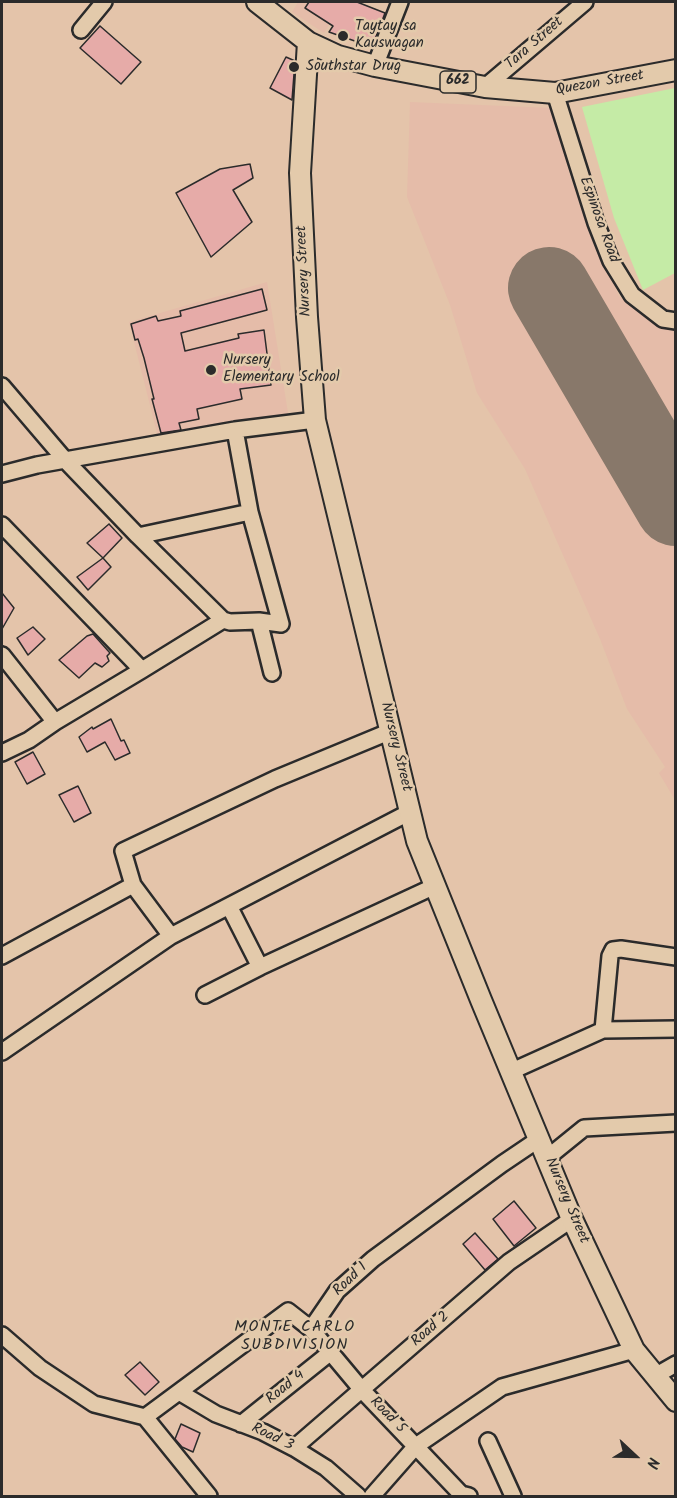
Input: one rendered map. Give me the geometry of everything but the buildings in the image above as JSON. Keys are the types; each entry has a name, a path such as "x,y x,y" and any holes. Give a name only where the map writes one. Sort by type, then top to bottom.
{"main road":[{"name":"Quezon Street","path":"257,2 308,42 338,56 375,66 485,87 555,93 674,74"},
{"name":"Nursery Street","path":"308,42 300,173 315,420 417,841 572,1219 634,1350 675,1401"}],"street":[{"path":"81,30 104,2"},
{"path":"375,66 400,2"},
{"name":"Tara Street","path":"485,87 585,2"},
{"name":"Espinosa Road","path":"555,93 596,223 611,261 632,295 663,319 675,321"},
{"path":"2,386 66,461 223,620 281,624 250,512 235,430"},
{"path":"2,474 37,465 235,430 315,420"},
{"path":"138,536 250,512"},
{"path":"2,525 142,670"},
{"path":"2,753 29,740 223,620"},
{"path":"259,621 272,673"},
{"path":"2,655 55,722"},
{"path":"171,936 133,885 123,851 275,779 391,731"},
{"path":"2,1052 171,936 410,812"},
{"path":"2,956 133,885"},
{"path":"206,995 260,967 435,886"},
{"path":"229,906 260,967"},
{"path":"603,1030 610,956 614,950 675,957"},
{"path":"512,1071 603,1030 675,1029"},
{"path":"547,1158 584,1128 675,1123"},
{"name":"Road 1","path":"311,1329 337,1291 373,1259 539,1139"},
{"name":"Road 2","path":"294,1448 509,1262 572,1219"},
{"path":"145,1418 288,1311 311,1329"},
{"name":"Road 5","path":"311,1329 362,1390 462,1494 469,1497"},
{"path":"2,1335 40,1368 94,1404 145,1418 209,1497"},
{"path":"372,1497 416,1446 502,1387 634,1350"},
{"name":"Road 4","path":"241,1424 331,1352"},
{"path":"655,1376 675,1364"},
{"name":"Road 3","path":"179,1392 216,1414 263,1432 294,1448 326,1468 358,1497"},
{"path":"488,1441 513,1497"}],"shaded area":[{"path":"298,2 344,2 324,33 292,12"},
{"path":"410,102 552,108 571,179 619,296 664,327 675,329 675,800 659,773 665,767 627,709 600,639 525,469 477,393 450,305 407,197"},
{"name":"Nursery Elementary School","path":"267,282 289,419 159,441 129,322"}],"green space":[{"path":"675,88 675,273 643,290 614,218 582,107"}],"taxiway":[{"path":"645,453 676,463"},
{"path":"669,493 676,474"}],"runway":[{"path":"549,288 676,505"}],"place":[{"name":"Taytay sa Kauswagan","path":"343,36"},
{"name":"Southstar Drug","path":"294,67"},
{"name":"Nursery Elementary School","path":"211,370"}],"district":[{"name":"MONTE CARLO SUBDIVISION","path":"295,1337"}]}
